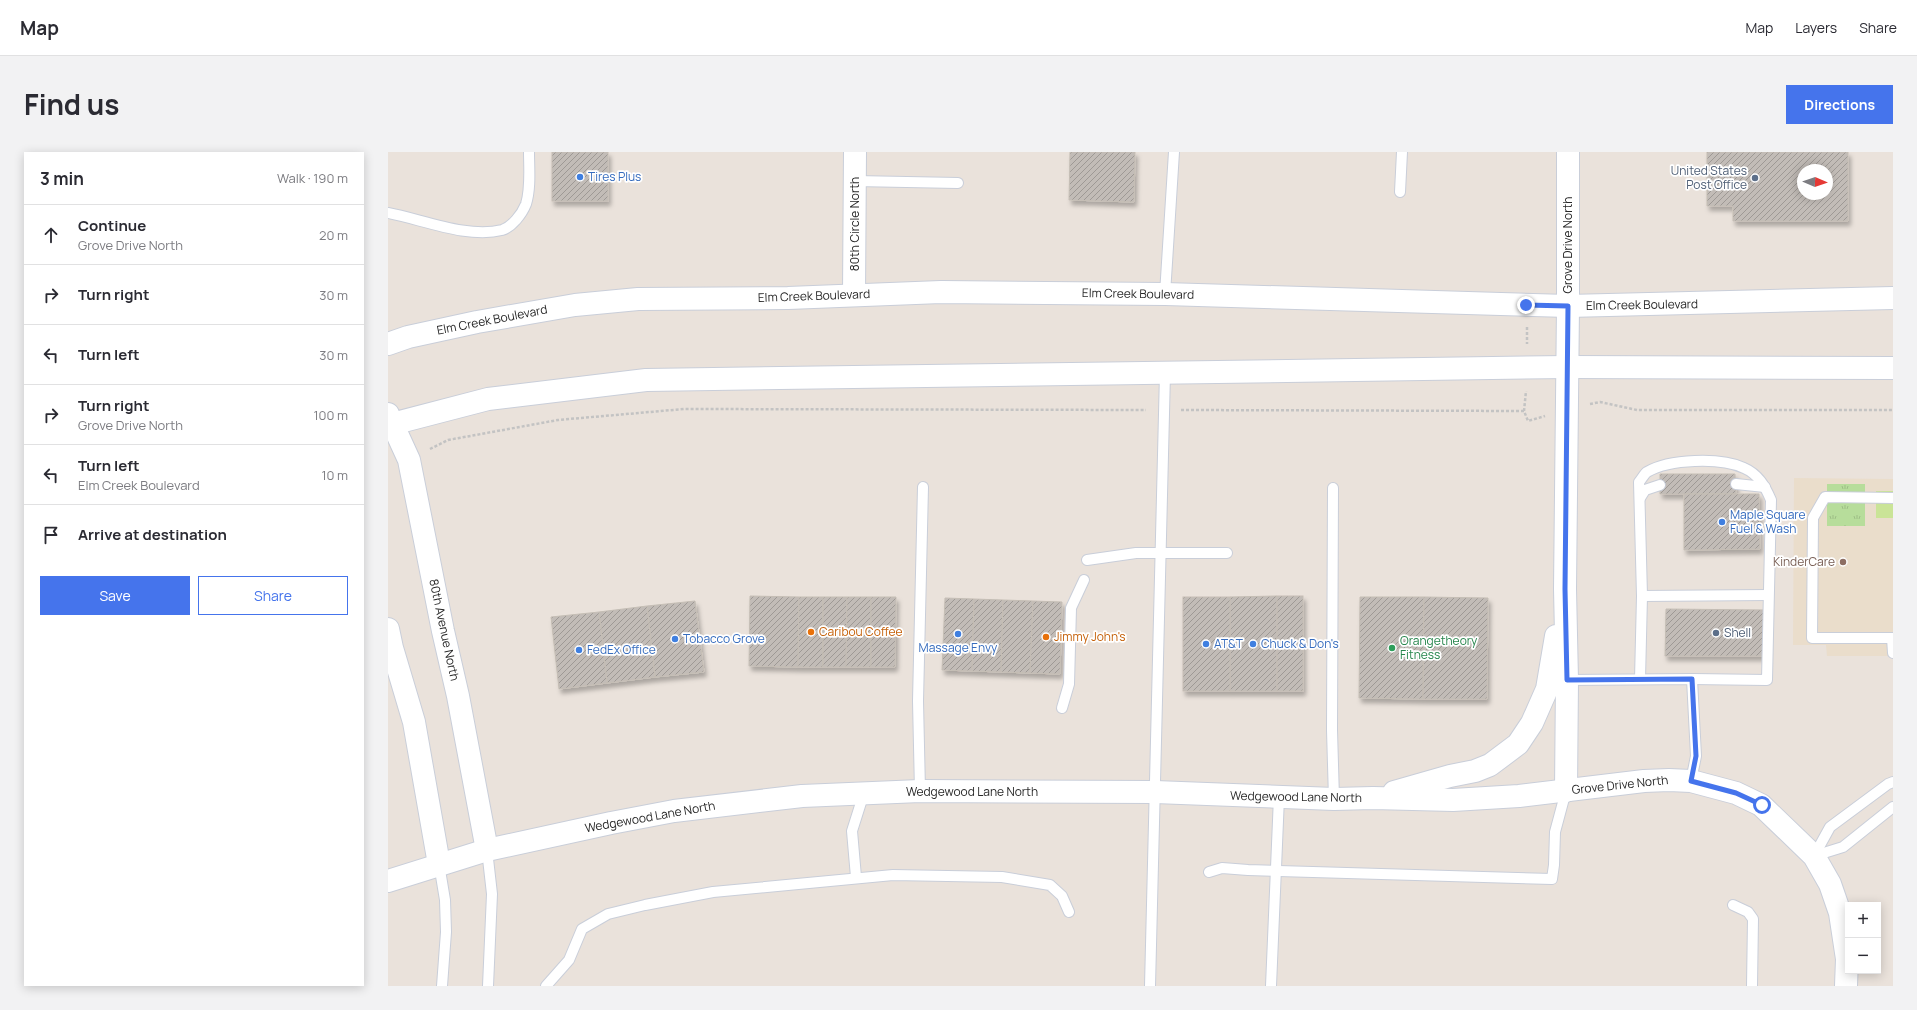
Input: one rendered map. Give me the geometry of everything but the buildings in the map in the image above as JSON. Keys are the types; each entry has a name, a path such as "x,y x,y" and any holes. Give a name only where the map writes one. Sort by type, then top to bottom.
{"street":[{"name":"80th Circle North","path":"854,295 855,152"},
{"name":"Grove Drive North","path":"1568,152 1568,367 1565,589 1567,680 1566,791 1644,781 1691,781 1736,793 1762,805 1814,856 1830,884 1840,913 1847,959 1846,986"},
{"name":"Elm Creek Boulevard","path":"388,344 408,337 478,322 575,305 638,300 788,298 941,292 1165,294 1568,306 1893,298"},
{"path":"390,421 488,399 646,380 1568,367 1893,368"},
{"name":"80th Avenue North","path":"390,421 409,460 443,631 460,704 487,850"},
{"path":"1373,798 1450,776 1475,771 1490,765 1518,744 1532,723 1547,689 1565,589"},
{"path":"388,629 392,648 414,722 439,864"},
{"name":"Wedgewood Lane North","path":"388,882 439,864 487,850 611,823 674,811 802,796 920,791 1155,792 1334,799 1373,798 1453,800 1566,791"}],"lane":[{"path":"388,213 456,229 481,232 503,230 518,219 526,204 529,179 529,152"},
{"path":"1165,294 1174,152"},
{"path":"1400,192 1402,152"},
{"path":"855,181 958,183"},
{"path":"1150,986 1160,553 1166,373"},
{"path":"1567,680 1767,680 1770,500 1765,487 1757,477 1744,468 1725,462 1684,462 1657,468 1646,473 1639,482 1642,596 1640,679"},
{"path":"1736,484 1765,487"},
{"path":"1640,498 1645,490 1660,485"},
{"path":"920,791 918,701 923,487"},
{"path":"1333,488 1332,730 1334,799"},
{"path":"1893,498 1825,497 1813,518 1812,561 1812,638 1892,638 1893,652"},
{"path":"1087,560 1136,553 1227,553"},
{"path":"1062,708 1069,684 1071,608 1084,580"},
{"path":"1642,596 1768,596"},
{"path":"1691,781 1696,756 1692,679"},
{"path":"1814,856 1830,827 1888,784 1893,782"},
{"path":"1209,872 1222,868 1552,879 1555,832 1566,791"},
{"path":"856,877 852,831 864,793"},
{"path":"1272,986 1279,797"},
{"path":"1814,856 1843,847 1893,807"},
{"path":"487,850 492,894 488,986"},
{"path":"439,864 444,900 446,932 442,986"},
{"path":"546,986 569,960 582,929 608,914 645,905 713,892 856,877 893,875 1002,877 1050,885 1062,896 1069,912"},
{"path":"1733,905 1748,912 1753,919 1752,986"}],"path":[{"path":"1610,405 1637,410 1893,410"},
{"path":"409,460 448,440 558,420 684,408 762,408"}],"shaded area":[{"name":"KinderCare","path":"1794,478 1893,479 1893,656 1827,656 1826,645 1793,645"}],"green space":[{"path":"1827,484 1865,484 1865,526 1827,526"},
{"path":"1876,491 1893,491 1893,518 1876,518"}],"place":[{"name":"Tires Plus","path":"580,177"},
{"name":"United States Post Office","path":"1755,178"},
{"name":"Maple Square Fuel & Wash","path":"1722,522"},
{"name":"KinderCare","path":"1843,562"},
{"name":"Caribou Coffee","path":"811,632"},
{"name":"Shell","path":"1716,633"},
{"name":"Massage Envy","path":"958,634"},
{"name":"Jimmy John's","path":"1046,637"},
{"name":"Tobacco Grove","path":"675,639"},
{"name":"AT&T","path":"1206,644"},
{"name":"Chuck & Don's","path":"1253,644"},
{"name":"Orangetheory Fitness","path":"1392,648"},
{"name":"FedEx Office","path":"579,650"}],"route":[{"path":"1526,305 1568,306 1565,589 1567,680 1692,679 1696,756 1691,781 1711,785 1736,793 1762,805"}]}
